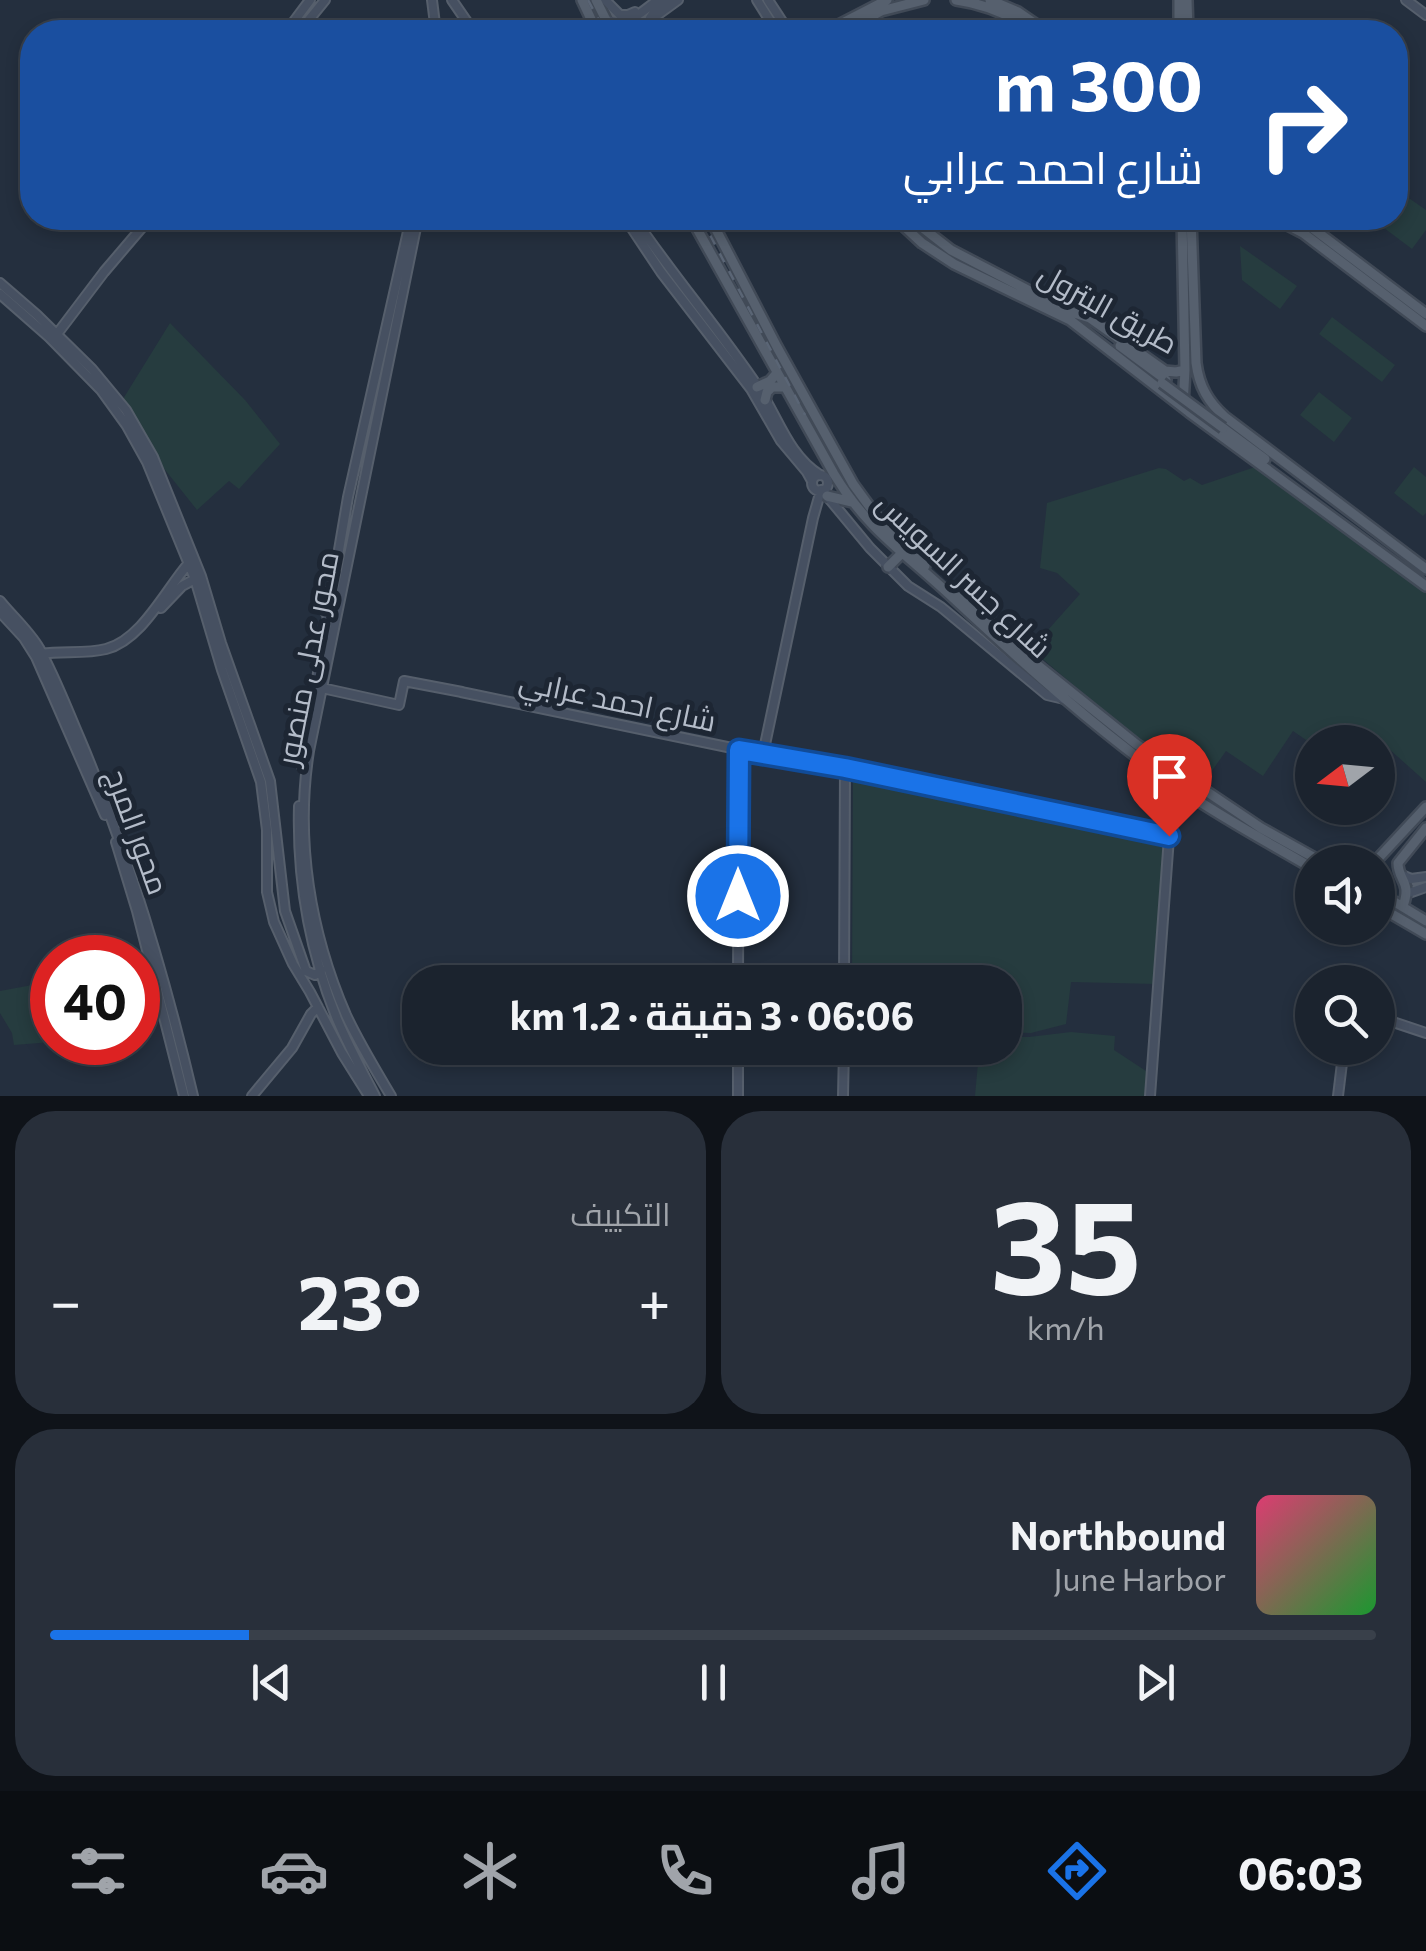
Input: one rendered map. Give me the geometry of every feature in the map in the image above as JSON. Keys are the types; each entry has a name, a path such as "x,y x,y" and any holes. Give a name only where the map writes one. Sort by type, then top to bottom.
{"main road":[{"path":"596,0 605,19"},
{"path":"848,20 887,0"},
{"path":"865,20 881,11 924,0"},
{"path":"956,0 1018,20"},
{"path":"990,0 1030,20"},
{"name":"شارع جسر السويس","path":"699,230 808,430 822,484 852,502 901,554 1050,681 1136,744 1295,847"},
{"name":"شارع جسر السويس","path":"716,230 853,484 888,532 1037,670"},
{"name":"طريق البترول","path":"908,230 946,260 1072,316"},
{"name":"طريق البترول","path":"924,230 960,256 1072,316"},
{"path":"1182,230 1183,408"},
{"path":"1193,230 1198,279 1196,363 1201,386 1222,425 1288,472 1302,476 1426,568"},
{"path":"1305,230 1396,297 1426,326"},
{"path":"1406,305 1426,314"},
{"path":"1072,316 1222,425 1289,478 1296,490 1426,586"},
{"name":"طريق البترول","path":"1185,370 1165,382 1183,408 1200,420 1222,425"},
{"path":"757,386 777,374"},
{"path":"1185,384 1192,389 1201,386"},
{"path":"765,400 772,387 785,387"},
{"path":"1200,420 1210,413 1211,403"},
{"path":"802,418 811,417 813,410"},
{"path":"808,430 814,423 820,424"},
{"path":"822,484 852,502"},
{"path":"888,567 901,554"},
{"path":"976,637 984,628"},
{"name":"شارع جسر السويس","path":"1050,681 1064,700 1173,783 1295,858"},
{"path":"1391,845 1426,807"},
{"path":"1403,906 1405,881 1399,861 1426,828"},
{"path":"1398,838 1402,845 1415,841"},
{"path":"1395,902 1426,920"},
{"path":"1395,916 1426,934"}],"street":[{"path":"295,20 318,0"},
{"path":"606,0 620,15 636,14"},
{"path":"627,20 654,0"},
{"path":"649,20 667,0"},
{"path":"651,20 678,0"},
{"path":"1410,0 1426,12"},
{"path":"53,336 139,230"},
{"name":"محور عدلى منصور","path":"372,1096 336,1017 321,970 303,884 298,824 304,750 348,497 411,230"},
{"name":"محور عدلى منصور","path":"390,1096 361,1045 323,950 309,888 304,833 306,776 412,230"},
{"path":"634,230 757,386 792,446 888,567 1047,695 1064,700"},
{"path":"642,230 751,389 781,441 822,484"},
{"path":"0,283 126,410 148,447 198,577 261,782 267,822 267,892 272,916 286,950 342,1052 372,1096"},
{"path":"0,294 53,336"},
{"path":"367,353 381,356"},
{"path":"98,382 137,443 198,577"},
{"path":"764,754 822,484"},
{"path":"348,497 360,500"},
{"path":"346,508 358,512"},
{"path":"43,656 99,650 121,643 152,612 189,563"},
{"path":"43,656 97,654 124,646 178,590 198,577"},
{"path":"323,592 326,630"},
{"name":"محور المرج","path":"0,601 43,656 100,786 170,999 192,1096"},
{"name":"محور المرج","path":"0,612 39,662 115,841 137,899 184,1096"},
{"path":"211,623 270,781 284,906 291,932 308,973 315,975 321,970"},
{"name":"شارع احمد عرابي","path":"322,688 399,705 404,682 524,702 764,754"},
{"name":"شارع احمد عرابي","path":"461,692 1169,836"},
{"path":"738,965 739,750"},
{"path":"844,965 845,768"},
{"path":"1150,1096 1173,783"},
{"path":"266,857 279,857"},
{"path":"1402,875 1426,877"},
{"path":"1415,878 1416,884 1426,887"},
{"path":"1406,894 1426,887"},
{"path":"252,1096 292,1048 318,1007"},
{"path":"1395,1023 1426,1033"},
{"path":"738,1065 738,1096"},
{"path":"843,1096 844,1065"},
{"path":"1338,1096 1342,1065"}],"green space":[{"path":"1408,197 1426,210 1426,230 1412,249 1387,230 1408,230"},
{"path":"1240,246 1297,286 1280,309 1242,280"},
{"path":"1332,317 1395,365 1382,382 1319,334"},
{"path":"170,323 245,400 280,444 239,489 229,481 197,510 162,466 123,399"},
{"path":"1319,392 1352,418 1334,442 1300,415"},
{"path":"1258,467 1426,593 1426,782 1395,754 1395,725 1295,725 1295,732 1263,776 1226,751 1202,785 1138,740 1031,649 1080,594 1057,573 1040,568 1047,503 1159,468 1202,485"},
{"path":"1414,467 1426,477 1423,516 1394,493"},
{"path":"853,774 1166,840 1156,984 1071,982 1066,1024 1022,1033 1022,965 852,965"},
{"path":"30,985 30,1044 14,1045 0,1013 0,991"},
{"path":"1071,1032 1115,1036 1114,1050 1149,1073 1146,1096 975,1096 978,1065 1022,1065 1022,1037"}],"railway":[{"path":"588,0 599,20"},
{"path":"707,230 805,415"}],"route":[{"path":"738,896 739,750 845,768 1169,836"}]}
